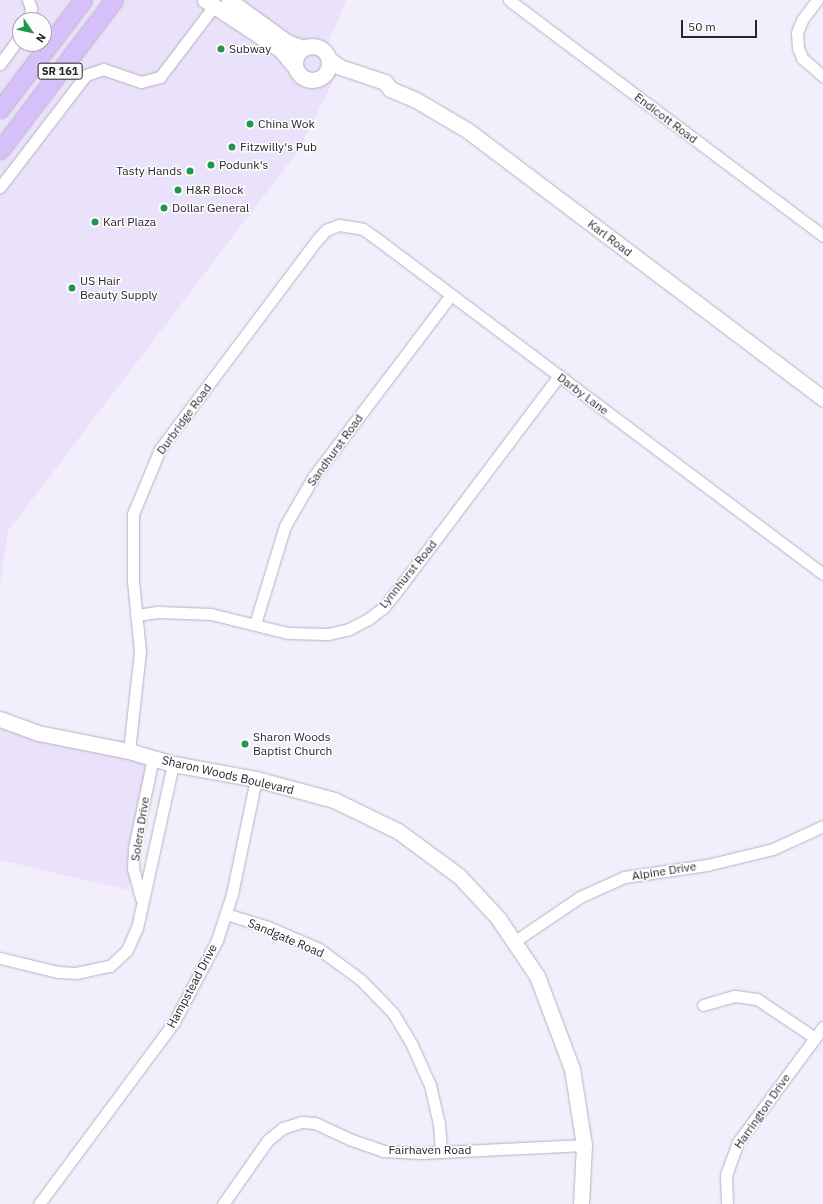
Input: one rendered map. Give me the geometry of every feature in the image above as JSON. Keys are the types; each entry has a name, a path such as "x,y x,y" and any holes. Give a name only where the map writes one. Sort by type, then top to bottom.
{"main road":[{"name":"SR 161","path":"0,109 83,0"},
{"name":"SR 161","path":"0,150 114,0"}],"street":[{"path":"28,0 30,12"},
{"path":"0,187 86,75 104,69 141,82 160,77 209,3 281,50 306,79 322,77 329,68 329,59 320,47 303,48 287,42 229,0"},
{"name":"Endicott Road","path":"510,0 823,236"},
{"path":"817,0 802,20 797,34 798,48 802,58 823,76"},
{"path":"0,64 12,47"},
{"path":"295,67 296,56 303,48"},
{"name":"Karl Road","path":"329,59 340,67 385,82 390,89 416,100 467,130 823,398"},
{"name":"Karl Road","path":"322,77 340,76 382,91 390,89"},
{"name":"Darby Lane","path":"339,225 363,229 823,574"},
{"name":"Durbridge Road","path":"129,751 140,652 136,615 133,514 160,450 317,240 326,230 339,225"},
{"name":"Sandhurst Road","path":"254,624 285,526 314,476 451,295"},
{"name":"Lynnhurst Road","path":"136,615 158,612 211,614 288,633 328,634 349,629 382,608 559,376"},
{"name":"Sharon Woods Boulevard","path":"0,719 38,733 129,751 173,764 256,779 334,800 398,831 459,876 515,940 537,976 572,1069 584,1145 581,1204"},
{"name":"Solera Drive","path":"142,900 133,869 134,848 153,758"},
{"name":"Solera Drive","path":"0,958 58,972 76,973 110,966 127,950 137,928 173,764"},
{"name":"Hampstead Drive","path":"38,1204 174,1022 217,940 226,914 256,779"},
{"name":"Alpine Drive","path":"515,940 580,897 624,877 707,865 773,849 823,826"},
{"name":"Sandgate Road","path":"226,914 268,927 318,949 361,980 393,1013 412,1045 430,1084 439,1123 441,1151"},
{"path":"703,1005 734,996 757,999 814,1038"},
{"name":"Harrington Drive","path":"727,1204 726,1175 738,1142 823,1027"},
{"name":"Fairhaven Road","path":"223,1204 268,1140 283,1128 301,1122 316,1123 349,1139 383,1151 441,1151 584,1145"}],"shaded area":[{"path":"0,0 346,0 320,63 338,72 298,151 8,531 0,587"},
{"path":"0,717 109,743 120,739 159,762 128,890 0,860"}],"place":[{"name":"Subway","path":"221,49"},
{"name":"China Wok","path":"250,124"},
{"name":"Fitzwilly's Pub","path":"232,147"},
{"name":"Podunk's","path":"211,165"},
{"name":"Tasty Hands","path":"190,171"},
{"name":"H&R Block","path":"178,190"},
{"name":"Dollar General","path":"164,208"},
{"name":"Karl Plaza","path":"95,222"},
{"name":"US Hair Beauty Supply","path":"72,288"},
{"name":"Sharon Woods Baptist Church","path":"245,744"}]}
